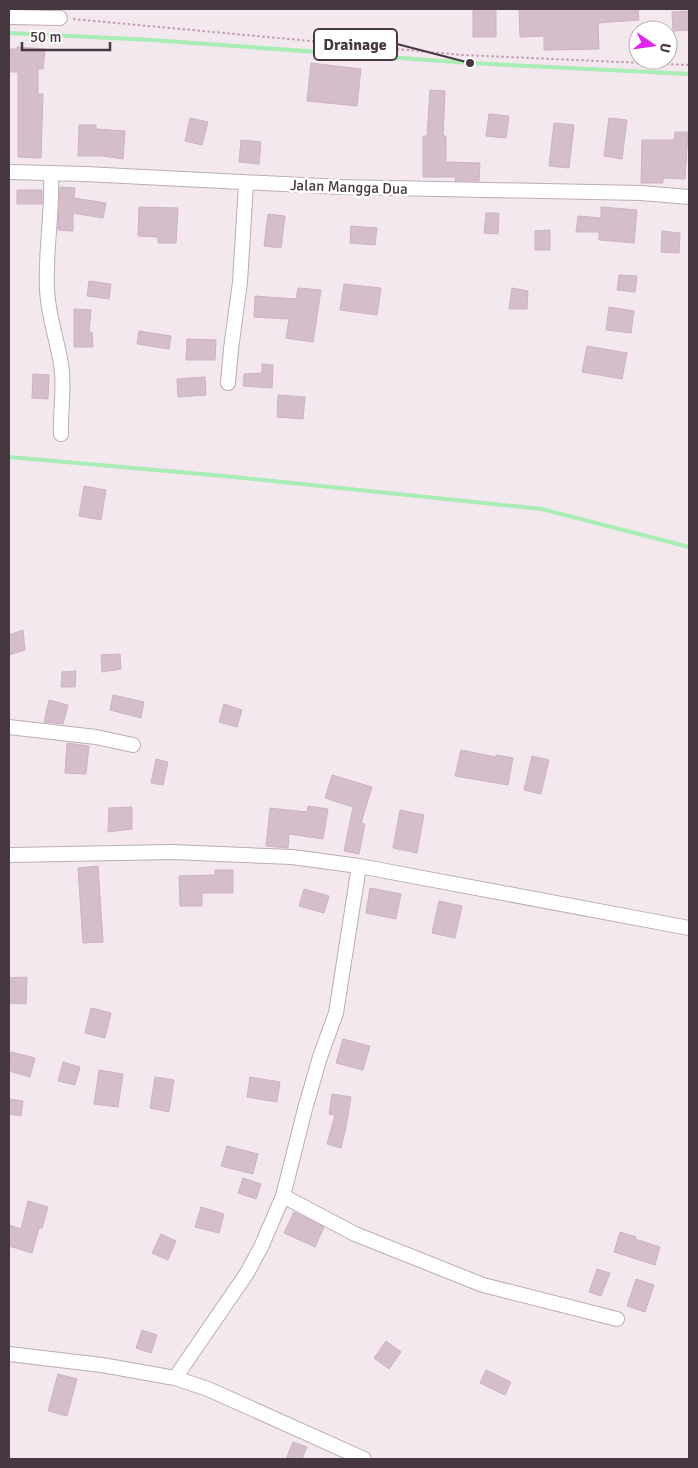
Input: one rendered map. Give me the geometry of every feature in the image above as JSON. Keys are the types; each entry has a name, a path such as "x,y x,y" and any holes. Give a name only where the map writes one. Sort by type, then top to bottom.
{"street":[{"path":"9,18 60,18"},
{"name":"Jalan Mangga Dua","path":"9,172 246,184 642,193 689,197"},
{"path":"51,173 52,194 46,260 47,290 53,331 61,365 61,434"},
{"path":"228,383 240,282 246,184"},
{"path":"9,727 96,738 133,745"},
{"path":"9,854 172,852 292,858 360,866 689,928"},
{"path":"175,1378 247,1273 262,1245 282,1196 304,1109 336,1013 360,866"},
{"path":"282,1196 355,1234 483,1285 617,1319"},
{"path":"9,1354 102,1365 175,1378 208,1389 364,1459"}],"path":[{"path":"60,18 462,55 689,64"}],"building":[{"path":"473,9 496,9 496,37 473,37"},
{"path":"519,9 638,9 639,20 598,23 599,49 544,50 544,36 520,37"},
{"path":"689,11 689,30 678,31 678,20 672,20 672,12"},
{"path":"17,47 45,49 43,69 38,69 38,94 43,94 41,158 18,157 18,72 9,72 9,49 17,49"},
{"path":"311,63 361,69 357,106 307,101"},
{"path":"430,90 445,91 443,136 446,136 446,162 480,163 479,181 455,181 456,177 423,177 423,136 427,136"},
{"path":"489,114 509,116 506,138 486,136"},
{"path":"190,118 208,122 202,145 185,141"},
{"path":"609,118 627,120 622,159 604,156"},
{"path":"554,123 574,125 569,168 549,166"},
{"path":"79,125 96,125 96,129 125,131 123,159 103,156 78,156"},
{"path":"675,132 688,132 685,179 663,178 663,183 641,183 642,140 674,140"},
{"path":"241,140 261,142 259,164 239,162"},
{"path":"60,187 75,188 74,198 106,203 103,218 73,213 73,231 58,230"},
{"path":"17,190 42,190 42,204 17,204"},
{"path":"139,207 178,208 176,243 158,243 158,237 138,236"},
{"path":"601,207 637,210 634,243 599,240 599,232 576,232 578,216 601,218"},
{"path":"486,213 499,213 498,234 484,233"},
{"path":"268,214 285,216 281,248 264,246"},
{"path":"351,226 377,228 375,245 350,243"},
{"path":"550,230 550,250 535,250 535,231"},
{"path":"662,231 680,233 679,253 661,252"},
{"path":"619,275 637,276 635,292 617,290"},
{"path":"89,281 111,284 109,299 87,296"},
{"path":"344,284 381,288 377,315 340,310"},
{"path":"298,288 321,290 313,342 286,338 289,319 254,317 255,296 296,299"},
{"path":"512,288 528,291 527,309 509,309"},
{"path":"609,307 634,311 631,333 606,330"},
{"path":"74,309 91,310 89,332 92,332 93,347 74,347"},
{"path":"139,331 171,336 169,349 137,344"},
{"path":"187,339 216,340 215,360 186,360"},
{"path":"587,346 627,353 622,379 582,372"},
{"path":"262,364 273,365 272,388 243,386 244,374 262,373"},
{"path":"33,374 49,375 48,399 32,398"},
{"path":"205,377 206,395 178,397 177,379"},
{"path":"278,395 305,397 303,419 277,417"},
{"path":"84,486 106,490 101,520 79,516"},
{"path":"23,630 25,650 9,655 9,635"},
{"path":"120,654 121,669 102,672 101,655"},
{"path":"76,671 75,687 61,687 62,672"},
{"path":"113,695 144,702 141,718 110,710"},
{"path":"49,700 68,705 63,724 44,722"},
{"path":"224,704 242,710 237,727 219,722"},
{"path":"67,743 89,746 86,774 65,773"},
{"path":"461,750 496,757 496,755 513,758 508,785 455,776"},
{"path":"532,756 549,760 541,794 524,790"},
{"path":"156,759 168,762 163,785 151,783"},
{"path":"332,775 372,787 361,823 365,824 359,854 344,851 353,807 325,798"},
{"path":"308,806 328,809 323,839 289,834 288,848 266,846 270,808 307,812"},
{"path":"132,807 132,829 108,832 109,808"},
{"path":"400,810 424,815 417,853 393,848"},
{"path":"98,866 103,942 83,943 78,868"},
{"path":"215,870 233,870 233,893 202,893 202,906 180,906 179,876 215,875"},
{"path":"370,888 401,894 396,919 366,913"},
{"path":"304,889 329,896 324,913 299,906"},
{"path":"439,901 462,906 455,938 432,933"},
{"path":"27,977 26,1004 9,1003 9,978"},
{"path":"91,1008 111,1013 105,1038 85,1033"},
{"path":"343,1039 370,1046 363,1070 336,1063"},
{"path":"11,1052 35,1058 30,1077 9,1071"},
{"path":"63,1062 80,1067 75,1085 58,1081"},
{"path":"99,1070 123,1074 118,1107 94,1104"},
{"path":"155,1077 174,1080 169,1112 150,1108"},
{"path":"250,1077 280,1082 277,1102 247,1097"},
{"path":"332,1094 351,1097 341,1148 327,1144 335,1115 329,1114"},
{"path":"9,1099 23,1101 21,1116 9,1114"},
{"path":"227,1146 258,1154 253,1174 221,1166"},
{"path":"243,1178 261,1184 256,1199 238,1193"},
{"path":"28,1201 48,1207 42,1228 39,1228 32,1253 9,1246 9,1225 21,1229"},
{"path":"201,1207 224,1214 219,1233 195,1227"},
{"path":"294,1212 324,1227 315,1247 284,1233"},
{"path":"620,1232 660,1247 655,1265 614,1252"},
{"path":"161,1234 176,1241 168,1260 152,1253"},
{"path":"597,1269 610,1273 601,1296 589,1292"},
{"path":"636,1279 654,1285 645,1312 627,1306"},
{"path":"142,1330 157,1335 151,1353 136,1348"},
{"path":"386,1341 401,1352 389,1369 374,1358"},
{"path":"486,1370 511,1382 505,1395 480,1383"},
{"path":"58,1374 77,1379 67,1416 48,1411"},
{"path":"293,1442 307,1447 302,1459 286,1459"}],"waterway":[{"path":"9,33 152,40 470,63 689,74"},
{"path":"9,457 224,476 542,509 689,547"}],"place":[{"name":"Drainage","path":"470,63"}]}
